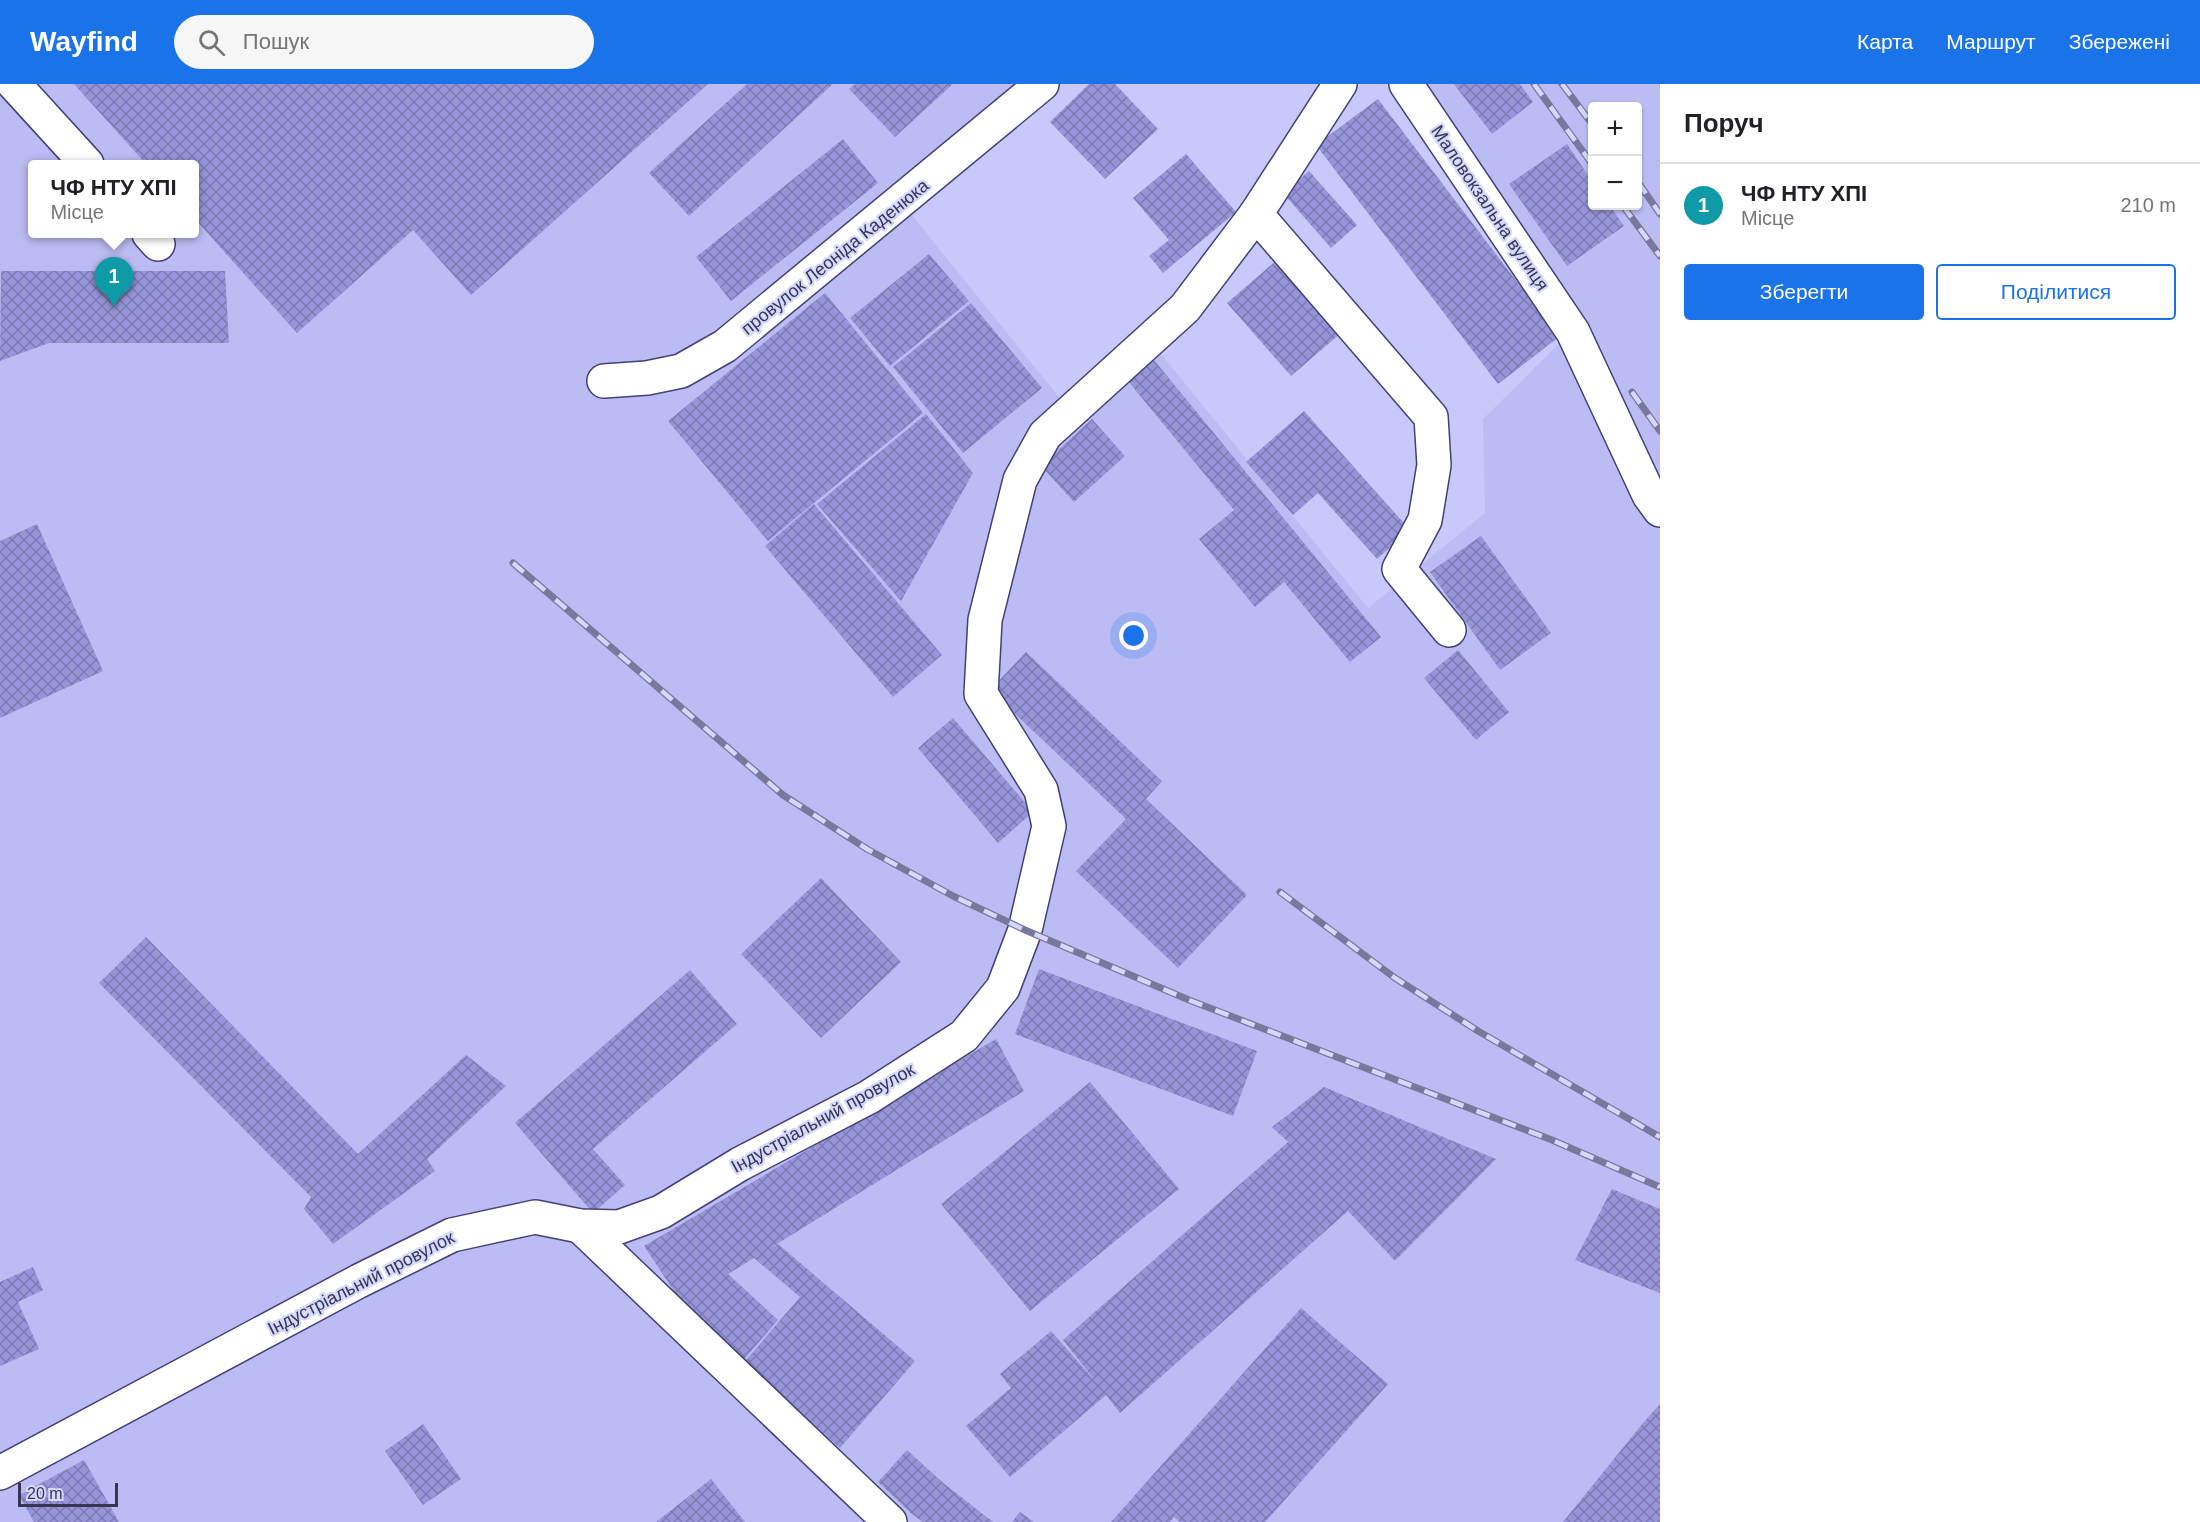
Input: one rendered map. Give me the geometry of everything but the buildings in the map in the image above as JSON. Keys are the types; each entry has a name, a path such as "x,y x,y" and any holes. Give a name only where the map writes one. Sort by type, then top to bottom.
{"street":[{"path":"14,84 82,160"},
{"name":"провулок Леоніда Каденюка","path":"604,381 647,378 681,371 725,346 1042,84"},
{"name":"Індустріальний провулок","path":"0,1473 359,1281 452,1235 535,1217 580,1226 619,1227 661,1212 740,1164 869,1097 964,1036 1003,988 1025,930 1049,826 1041,790 981,694 985,620 1020,480 1045,435 1185,308 1256,214 1340,84"},
{"name":"Маловокзальна вулиця","path":"1406,84 1573,332 1649,495 1660,510"},
{"path":"1256,214 1431,417 1434,465 1425,520 1399,568 1449,630"},
{"path":"580,1226 890,1522"}],"shaded area":[{"path":"0,84 1034,84 898,198 1067,407 1147,337 1368,608 1485,513 1483,419 1579,324 1417,84 1660,84 1660,1522 0,1522"}],"railway":[{"path":"1534,84 1588,158"},
{"path":"1562,84 1588,119"},
{"path":"1642,188 1660,214"},
{"path":"1626,210 1660,256"},
{"path":"1632,392 1660,431"},
{"path":"513,563 783,795 867,849 953,896 1025,930 1189,1000 1552,1140 1660,1187"},
{"path":"1280,892 1395,978 1478,1031 1660,1137"}],"place":[{"name":"ЧФ НТУ ХПІ","path":"114,307"}]}
